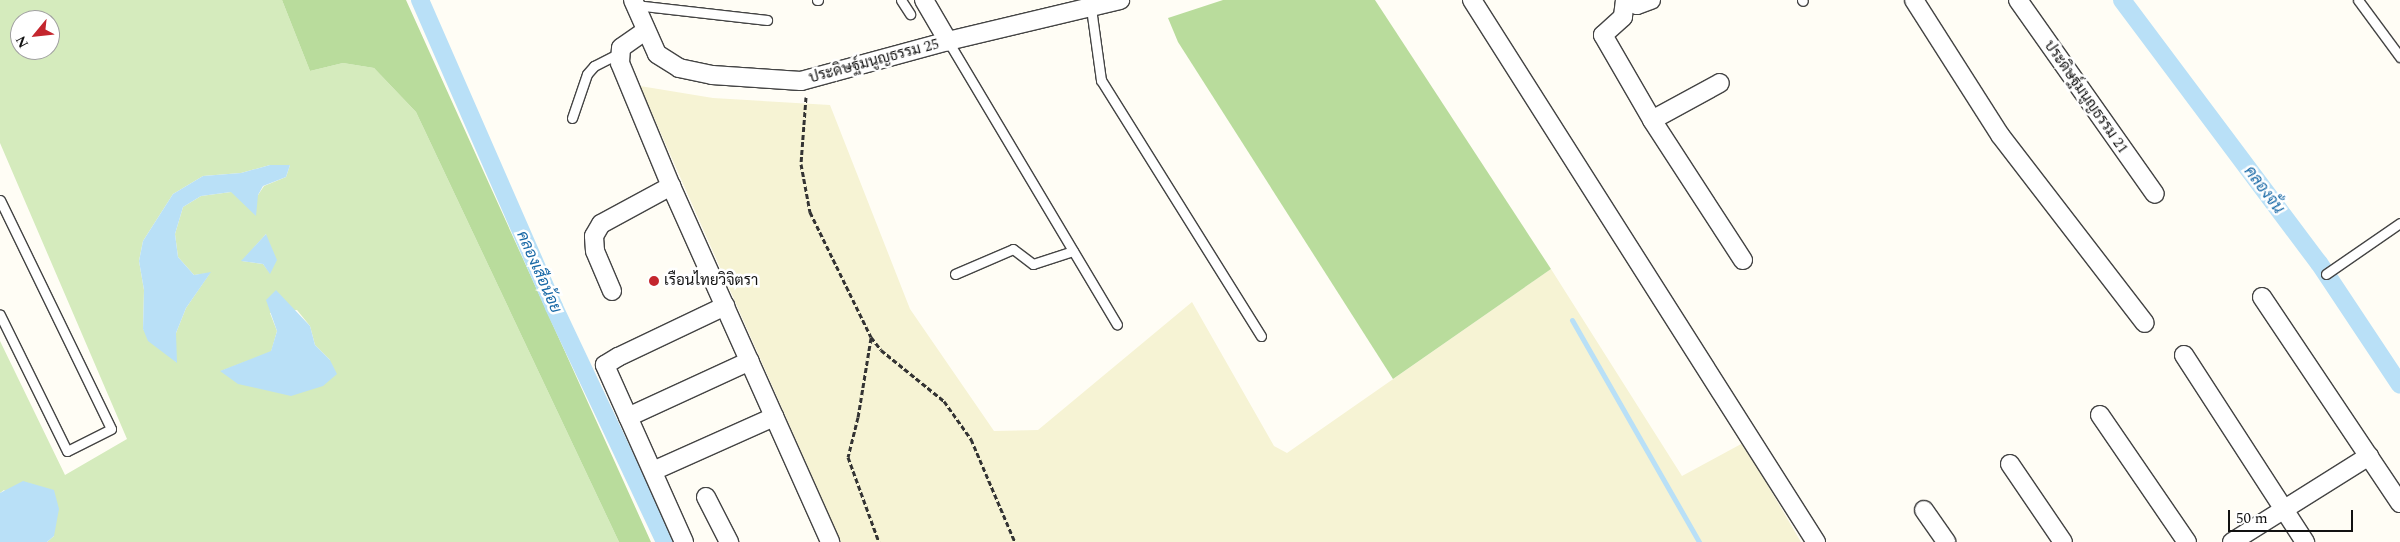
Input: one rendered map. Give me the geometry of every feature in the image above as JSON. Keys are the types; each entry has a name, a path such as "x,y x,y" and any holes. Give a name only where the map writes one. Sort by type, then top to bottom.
{"street":[{"path":"924,0 948,41"},
{"name":"ประดิษฐ์มนูญธรรม 25","path":"634,2 656,54 679,68 712,75 770,81 808,80 948,41 1120,0"},
{"path":"1472,0 1816,542"},
{"path":"1650,0 1637,5 1625,0 1623,17 1603,35 1652,120 1743,260"},
{"path":"1914,0 2000,134 2145,323"},
{"name":"ประดิษฐ์มนูญธรรม 21","path":"2018,0 2155,194"},
{"path":"645,30 625,43 619,53 671,186 774,416 824,540"},
{"path":"1652,120 1720,83"},
{"path":"612,291 596,252 594,236 601,224 671,186"},
{"path":"2262,297 2400,503"},
{"path":"684,542 606,366 618,356 725,306"},
{"path":"2184,355 2305,542"},
{"path":"628,417 750,362"},
{"path":"2100,415 2187,542"},
{"path":"653,471 774,416"},
{"path":"2232,542 2369,456"},
{"path":"2010,464 2063,542"},
{"path":"706,497 729,542"},
{"path":"1924,510 1946,542"}],"lane":[{"path":"901,0 910,14"},
{"path":"2358,0 2400,57"},
{"path":"634,2 767,20"},
{"path":"1091,8 1101,80 1261,336"},
{"path":"948,41 1117,324"},
{"path":"572,118 587,74 594,66 619,53"},
{"path":"0,200 111,429 67,451 0,315"},
{"path":"2326,274 2400,223"},
{"path":"955,274 1013,248 1033,264 1072,250"}],"path":[{"path":"808,80 801,164 810,212 871,337 881,350 944,401 971,439 1015,542"},
{"path":"871,337 858,417 848,457 879,542"}],"shaded area":[{"path":"640,86 713,98 830,105 910,309 994,431 1038,430 1192,302 1274,446 1287,453 1551,269 1682,476 1743,443 1801,542 841,542"}],"green space":[{"path":"0,0 282,0 310,71 343,63 374,68 416,112 619,542 47,542 54,536 4,490 0,493 0,341 65,475 127,439 0,143","holes":["270,165 290,165 286,177 264,186 258,195 231,192 201,196 183,207 175,234 178,257 194,275 210,273 186,308 176,333 176,362 143,329 144,290 139,261 143,241 173,194 203,176 241,173","266,234 270,273 263,264 242,261","297,310 310,326 315,345 330,360 221,371 271,352 277,331 270,313"]},
{"path":"282,0 406,0 651,542 619,542 416,112 374,68 343,63 310,71"},
{"path":"1223,0 1375,0 1551,269 1393,379 1178,42 1168,18"}],"water":[{"path":"270,165 290,165 286,177 263,186 258,195 256,216 231,192 201,196 183,207 175,234 178,257 194,275 211,272 186,308 176,333 177,363 148,341 143,329 144,290 139,261 143,241 173,194 203,176 241,173"},
{"path":"266,234 277,260 270,274 263,264 241,261"},
{"path":"276,290 310,326 315,345 330,360 337,374 323,386 291,396 238,384 220,371 271,351 277,331 266,300"},
{"path":"23,481 54,490 59,509 54,536 47,542 0,542 0,493"}],"waterway":[{"name":"คลองเสือน้อย","path":"420,0 554,307 665,542"},
{"name":"คลองจั่น","path":"2122,0 2319,263 2400,385"},
{"path":"1572,320 1699,542"}],"place":[{"name":"เรือนไทยวิจิตรา","path":"654,281"}]}
